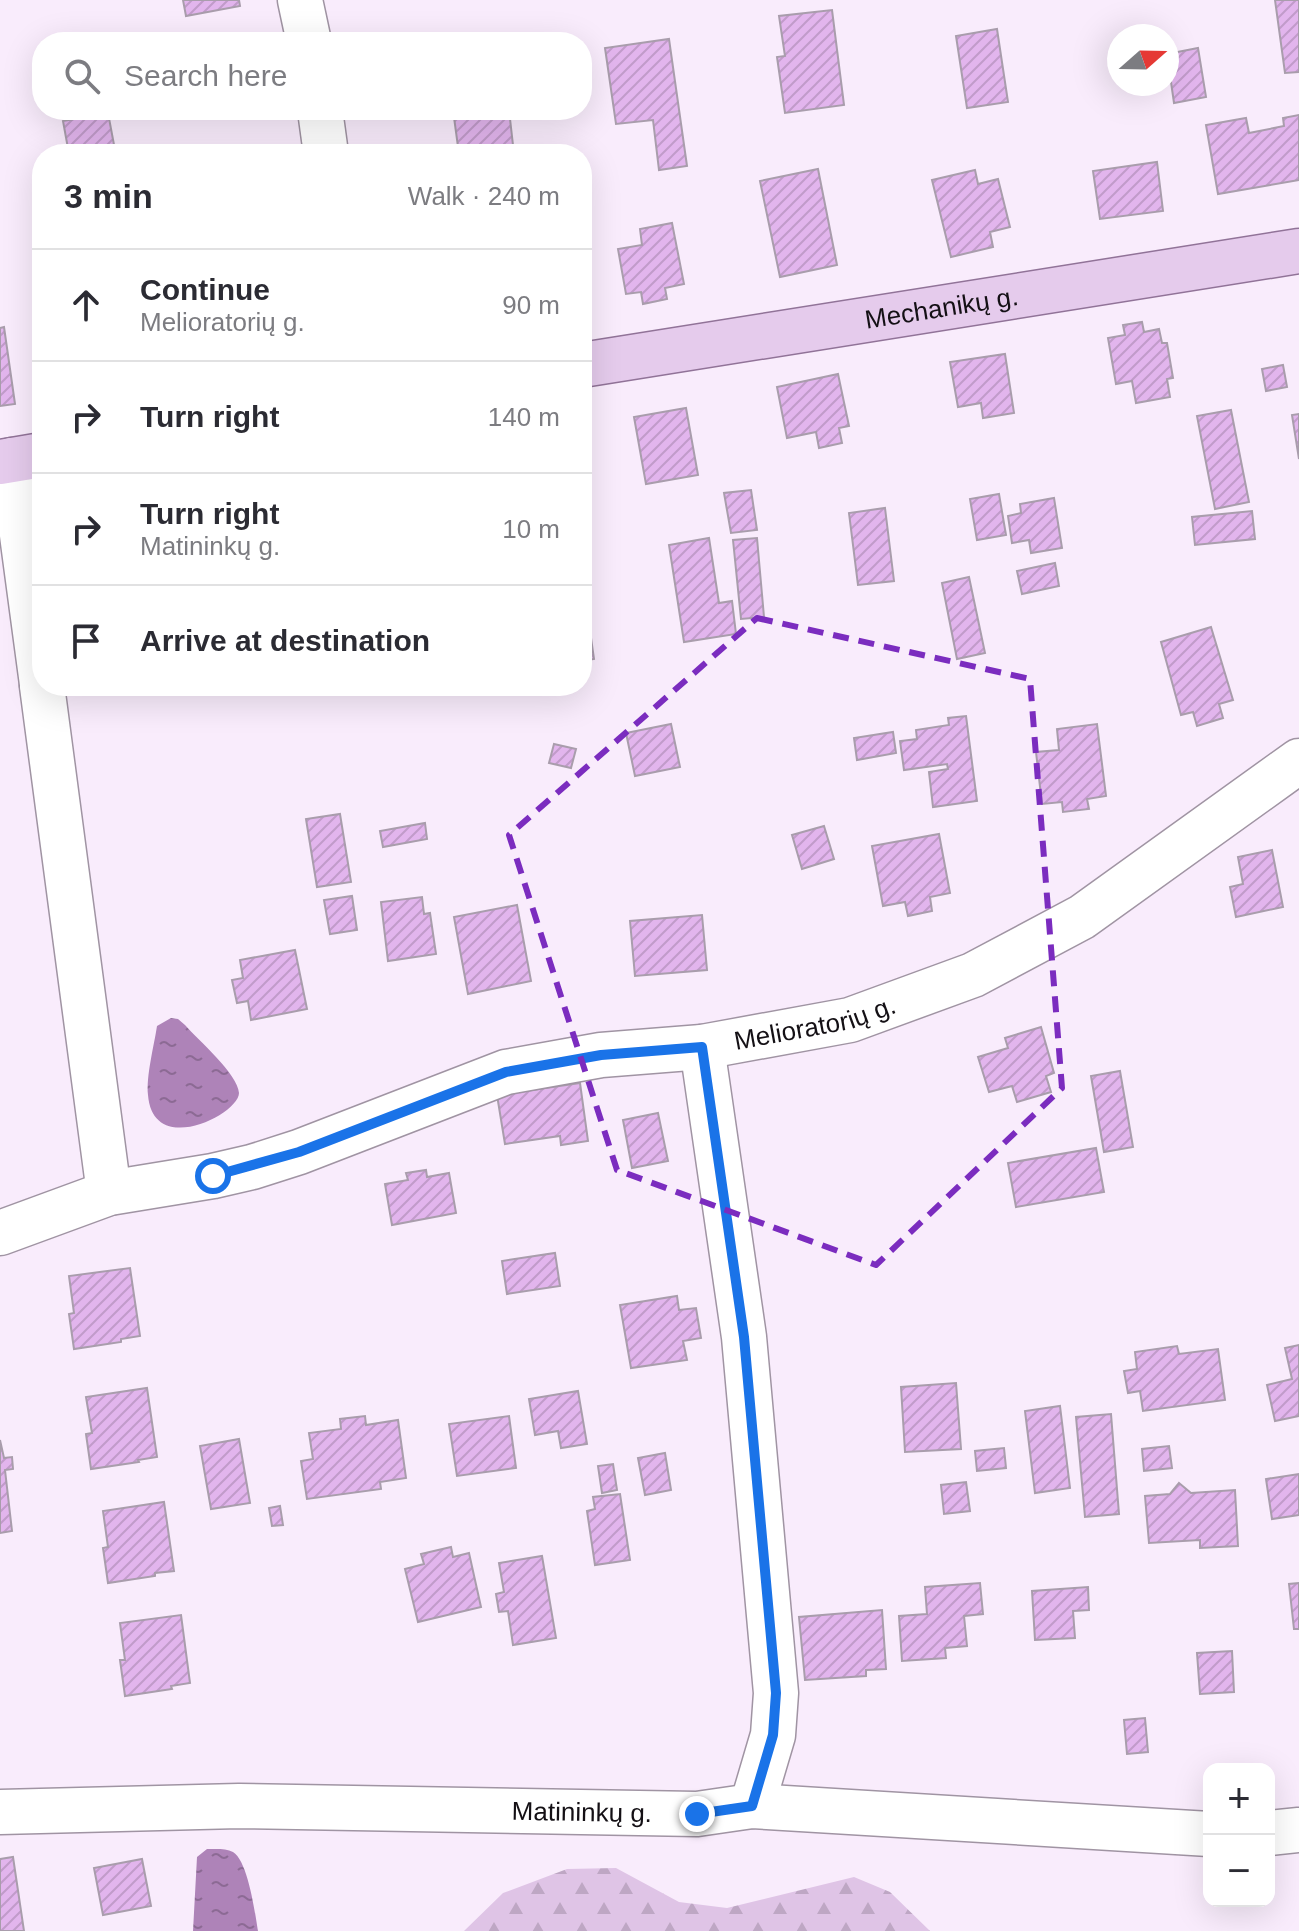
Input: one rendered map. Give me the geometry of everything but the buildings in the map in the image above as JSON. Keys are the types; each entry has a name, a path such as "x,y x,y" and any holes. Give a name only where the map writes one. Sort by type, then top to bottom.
{"main road":[{"name":"Mechanikų g.","path":"592,363 1299,251"}],"street":[{"path":"300,0 307,32"},
{"path":"321,120 325,144"},
{"path":"18,459 32,591"},
{"path":"43,696 109,1193"},
{"name":"Melioratorių g.","path":"0,1233 109,1193 252,1167 299,1152 506,1072 601,1055 702,1047 850,1020 973,975 1082,917 1299,761"},
{"path":"702,1047 744,1337 776,1693 773,1735 752,1806"},
{"name":"Matininkų g.","path":"0,1812 239,1806 697,1814 752,1806 1203,1834"},
{"path":"1275,1832 1299,1830"}],"highlighted area":[{"path":"757,618 1030,679 1062,1088 876,1265 617,1170 509,835"}],"green space":[{"path":"616,1868 679,1902 727,1908 854,1877 890,1892 930,1931 464,1931 503,1893 567,1869"}],"water":[{"path":"171,1018 185,1025 216,1058 232,1076 239,1093 225,1111 195,1126 179,1128 164,1124 153,1114 148,1095 157,1026"},
{"path":"207,1849 227,1850 238,1857 250,1888 258,1931 193,1931 197,1857"}],"route":[{"path":"213,1176 299,1152 506,1072 601,1055 702,1047 744,1337 776,1693 773,1735 752,1806 697,1814"}]}
